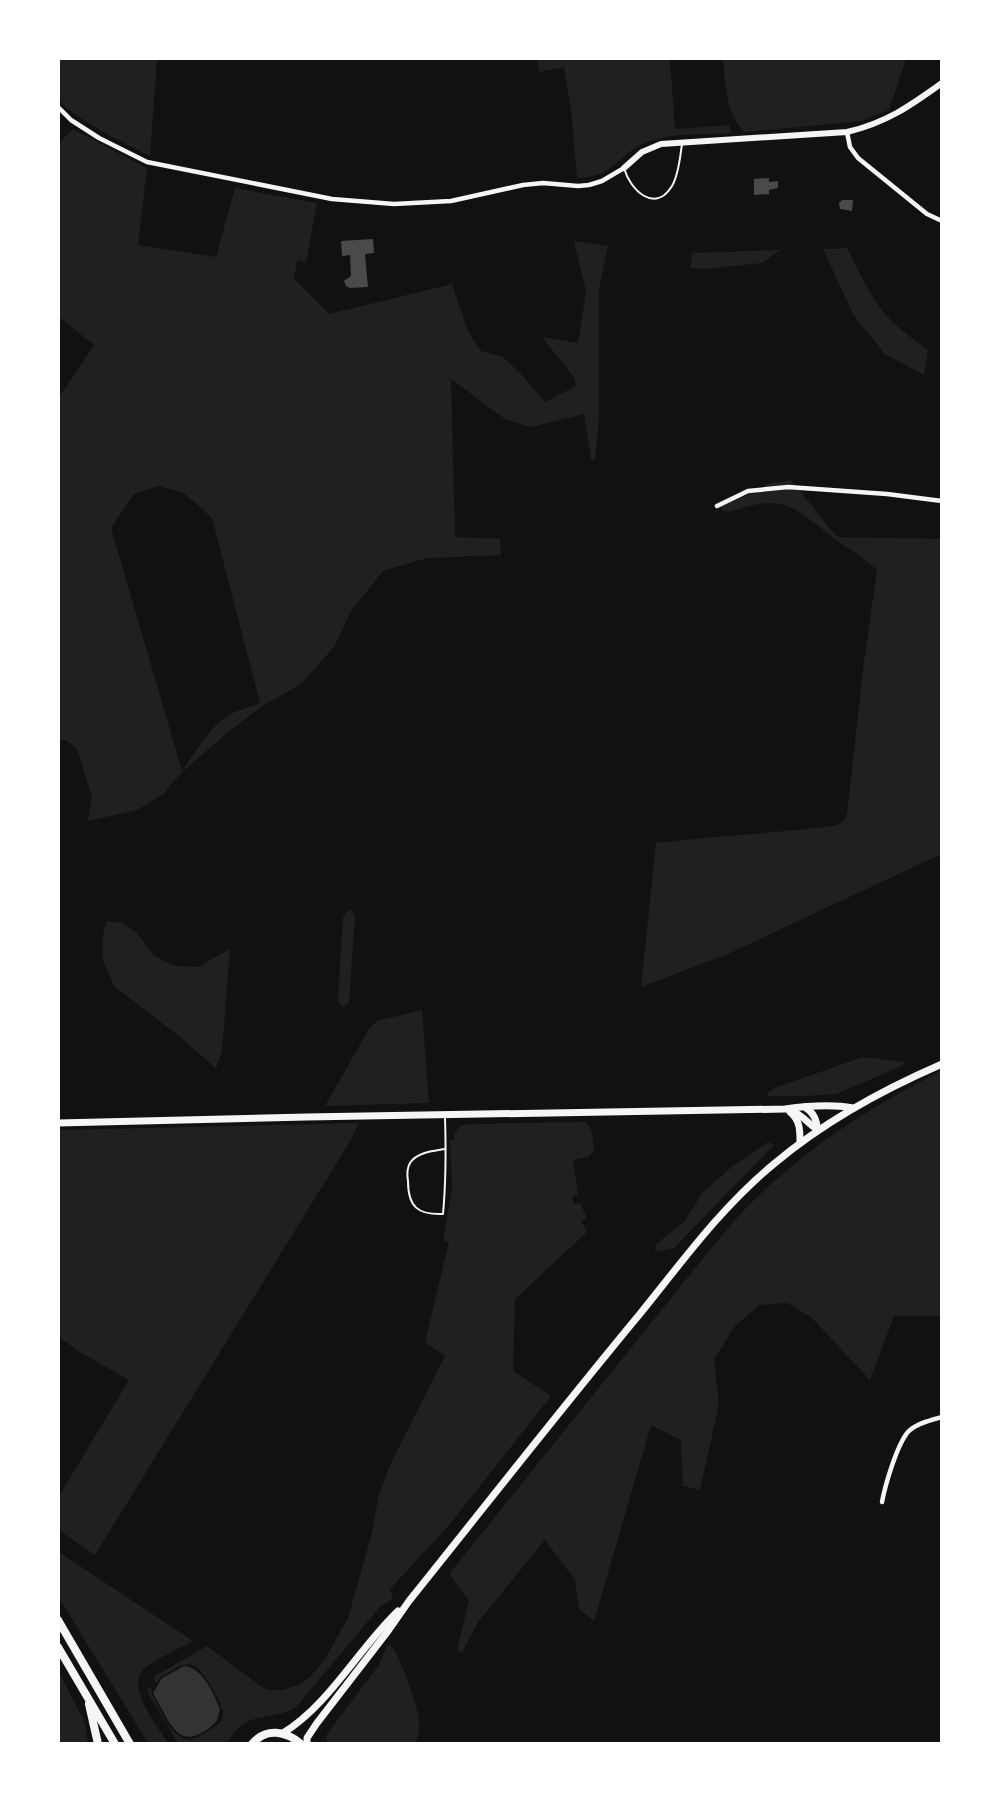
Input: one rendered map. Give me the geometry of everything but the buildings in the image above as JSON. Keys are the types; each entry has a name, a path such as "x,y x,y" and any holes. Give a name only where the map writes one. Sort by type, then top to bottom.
{"main road":[{"path":"307,1743 307,1738 317,1723 409,1600 721,1215 756,1179 800,1142 895,1084 942,1064"},
{"path":"58,1123 843,1106 853,1108"},
{"path":"805,1107 816,1119 818,1130"},
{"path":"785,1109 795,1112 818,1130"},
{"path":"785,1109 796,1117 799,1124 800,1142"},
{"path":"283,1733 310,1714 382,1626 409,1600"},
{"path":"58,1620 130,1743"},
{"path":"58,1647 115,1743"},
{"path":"87,1696 98,1743"},
{"path":"252,1743 264,1734 283,1733 301,1743"}],"street":[{"path":"58,107 71,120 99,138 147,162 332,199 394,204 451,201 523,185 589,185 602,181 650,148 662,144 847,132 875,125 891,117 942,83"},
{"path":"847,132 850,147 858,158 927,214 942,221"},
{"path":"717,506 748,491 788,487 887,494 942,501"},
{"path":"882,1502 884,1490 904,1436 911,1428 942,1418"}],"lane":[{"path":"624,168 628,182 638,193 645,197 664,195 672,185 683,142"},
{"path":"445,1114 446,1149 446,1188 443,1214 430,1215 413,1205 408,1195 407,1173 410,1163 416,1158 428,1152 446,1149"}],"shaded area":[{"path":"59,58 157,59 150,156 101,131 66,107 60,100 58,91"},
{"path":"723,58 906,59 889,110 862,121 745,132 730,107"},
{"path":"537,59 670,59 675,129 729,125 732,133 655,139 635,148 600,174 577,178 571,109 564,67 539,72"},
{"path":"73,129 147,168 138,245 216,257 235,188 317,203 306,262 297,260 294,279 329,314 452,284 468,331 481,351 503,357 545,402 576,386 574,377 542,337 578,343 586,291 574,241 608,246 599,289 599,417 595,460 591,459 584,414 531,427 506,420 451,379 455,537 500,539 501,555 427,558 383,571 351,611 334,647 302,683 261,707 227,733 182,772 163,794 137,810 88,821 92,797 77,749 66,740 58,740 59,397 94,345 59,317 59,143","holes":["158,486 184,493 212,518 260,703 233,713 217,724 182,771 111,528 134,494"]},
{"path":"847,248 865,284 882,310 902,330 928,350 924,375 885,354 854,316 823,249"},
{"path":"780,250 762,263 704,269 690,268 693,253"},
{"path":"791,480 837,537 941,539 941,854 728,954 641,987 656,843 834,826 843,822 847,814 877,570 803,514 787,506 764,503 728,512 723,511 720,507 749,494 764,492 766,484"},
{"path":"350,909 355,916 349,1003 342,1007 338,999 343,917"},
{"path":"107,921 122,923 136,932 154,956 175,966 198,967 230,949 222,1051 216,1068 114,986 103,961 103,935"},
{"path":"422,1010 429,1103 325,1106 369,1029 377,1021"},
{"path":"863,1057 904,1062 902,1066 836,1094 768,1096 767,1093 777,1087"},
{"path":"941,1071 941,1316 894,1316 870,1380 811,1317 787,1303 759,1305 734,1327 714,1360 719,1404 700,1490 683,1486 681,1440 651,1425 594,1621 579,1609 575,1580 545,1540 478,1622 462,1653 457,1650 469,1601 449,1574 713,1246 749,1205 816,1147 864,1114"},
{"path":"586,1122 592,1131 594,1151 588,1157 573,1160 578,1195 572,1196 574,1204 580,1203 587,1218 581,1222 586,1233 515,1299 513,1371 551,1396 450,1524 390,1589 393,1599 380,1607 296,1707 276,1715 251,1720 235,1732 227,1743 178,1743 148,1693 148,1685 164,1717 176,1733 183,1738 190,1740 198,1737 215,1726 223,1717 223,1712 218,1698 195,1666 181,1665 161,1677 156,1684 154,1678 157,1675 207,1646 262,1687 269,1690 283,1690 300,1684 310,1677 325,1659 348,1618 372,1533 379,1494 391,1463 445,1356 425,1342 449,1242 443,1240 452,1190 450,1140 454,1140 456,1130 461,1126 471,1124"},
{"path":"359,1123 349,1143 95,1555 59,1530 59,1496 129,1380 78,1351 59,1337 59,1130"},
{"path":"768,1142 774,1145 674,1248 655,1252 656,1244 684,1222 703,1192 734,1165"},
{"path":"59,1552 193,1641 148,1666 139,1677 138,1686 145,1707 168,1743 148,1743 59,1598"},
{"path":"387,1645 391,1645 399,1660 418,1712 419,1732 416,1743 326,1743 327,1734 379,1665"},
{"path":"184,1666 202,1676 220,1709 217,1721 194,1736 185,1736 171,1725 153,1693 162,1678"},
{"path":"59,1672 85,1723 88,1743 60,1743 58,1737"}]}
